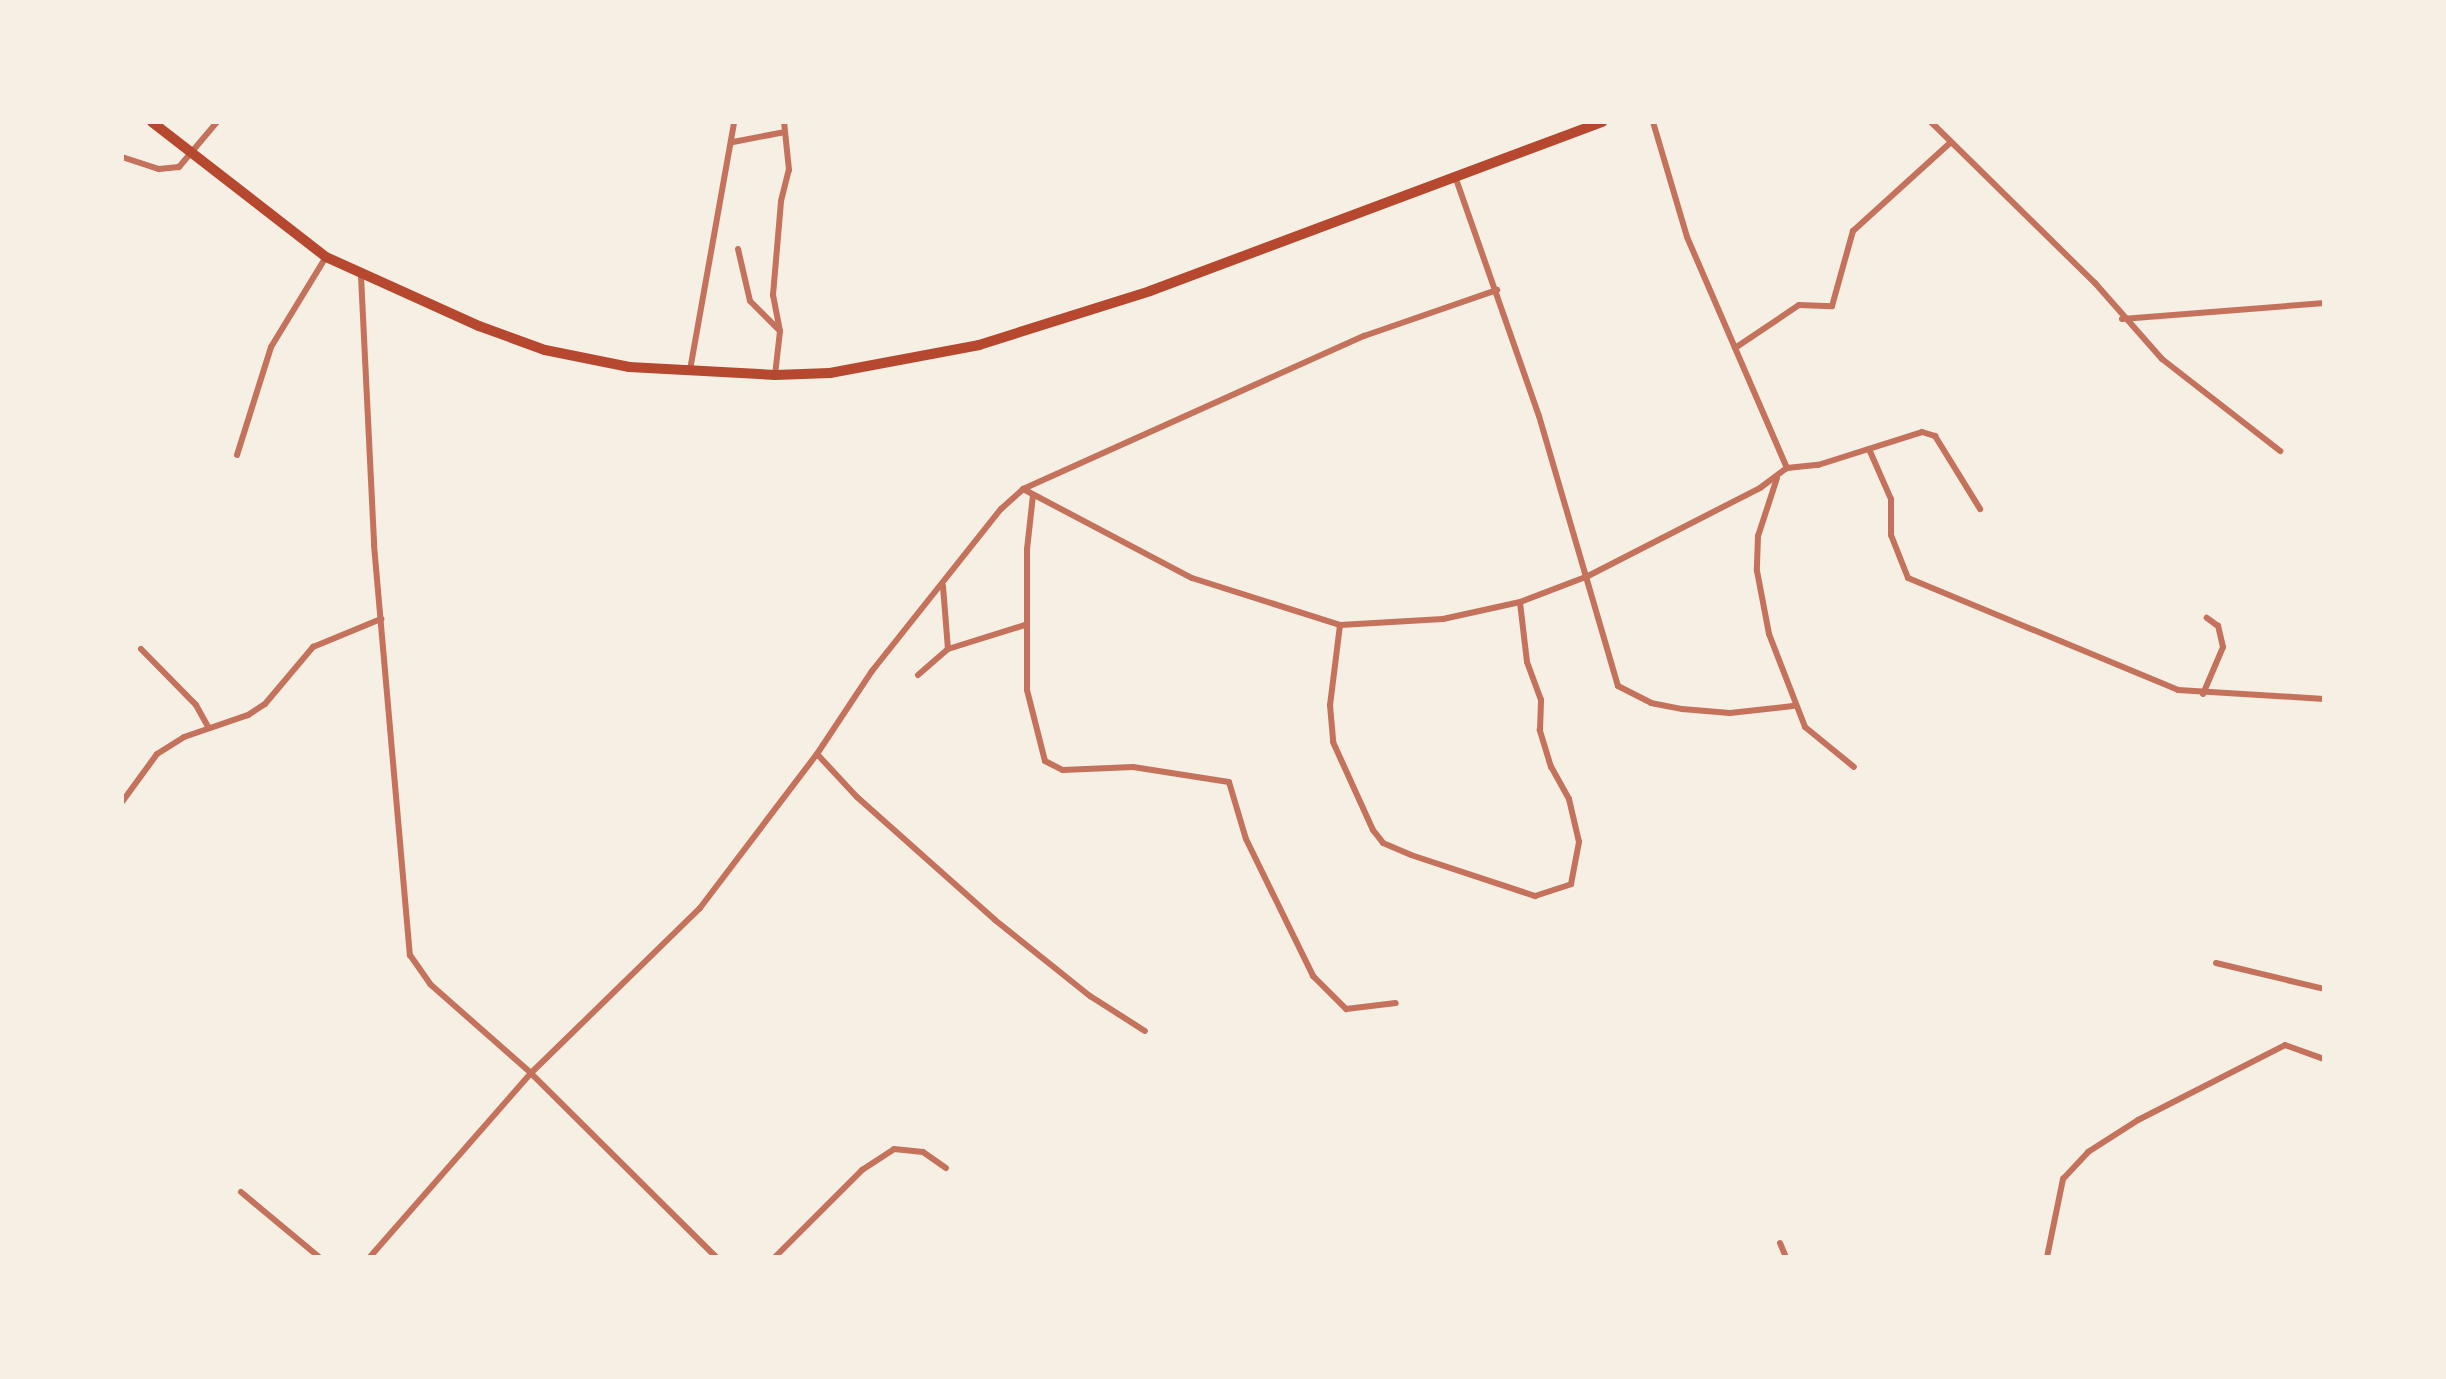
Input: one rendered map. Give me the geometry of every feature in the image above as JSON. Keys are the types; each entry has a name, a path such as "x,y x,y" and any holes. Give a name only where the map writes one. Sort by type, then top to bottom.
{"main road":[{"path":"152,122 326,257 361,276 545,350 690,373 775,375 830,373 979,345 1150,291 1603,122"}],"street":[{"path":"122,157 169,169 191,155 217,122"},
{"path":"690,373 733,142 734,122"},
{"path":"775,375 780,331 773,295 781,201 789,170 784,122"},
{"path":"1653,122 1687,237 1787,468"},
{"path":"1931,122 2095,283 2122,319 2199,392 2280,451"},
{"path":"733,142 785,132"},
{"path":"1735,348 1799,305 1832,306 1853,231 1951,142"},
{"path":"1456,179 1497,290 1588,576 1618,686 1651,703 1682,709 1730,713 1793,706"},
{"path":"738,249 750,301 780,331"},
{"path":"237,455 271,347 326,257"},
{"path":"361,276 381,619 410,955 423,978 531,1073 716,1257"},
{"path":"370,1257 531,1073 687,924 817,754 872,671 943,586 1001,509 1023,489 1364,336 1497,290"},
{"path":"2122,319 2324,303"},
{"path":"1023,489 1192,578 1340,625 1443,619 1520,602 1588,576 1787,468 1931,432 1980,509"},
{"path":"1869,449 1891,499 1891,535 1908,578 2136,674 2203,694 2324,699"},
{"path":"1778,474 1762,513 1757,571 1769,634 1793,706 1805,727 1854,767"},
{"path":"1033,495 1025,625 1027,690 1045,761 1063,770 1133,767 1229,782 1246,839 1313,976 1346,1009 1396,1003"},
{"path":"943,586 948,649"},
{"path":"1340,625 1330,705 1333,742 1373,830 1383,843 1411,855 1535,896 1571,884 1579,842 1569,799 1551,767 1540,730 1541,700 1527,662 1520,602"},
{"path":"2203,694 2223,647 2218,626 2207,618"},
{"path":"122,802 157,754 265,704 313,647 381,619"},
{"path":"918,675 948,649 1025,625"},
{"path":"141,649 196,705 209,728"},
{"path":"817,754 857,797 995,920 1090,996 1145,1031"},
{"path":"2216,963 2324,989"},
{"path":"2047,1257 2063,1179 2088,1152 2138,1120 2285,1045 2324,1059"},
{"path":"775,1257 862,1170 894,1149 923,1152 946,1168"},
{"path":"241,1192 319,1257"},
{"path":"1780,1243 1786,1257"}]}
